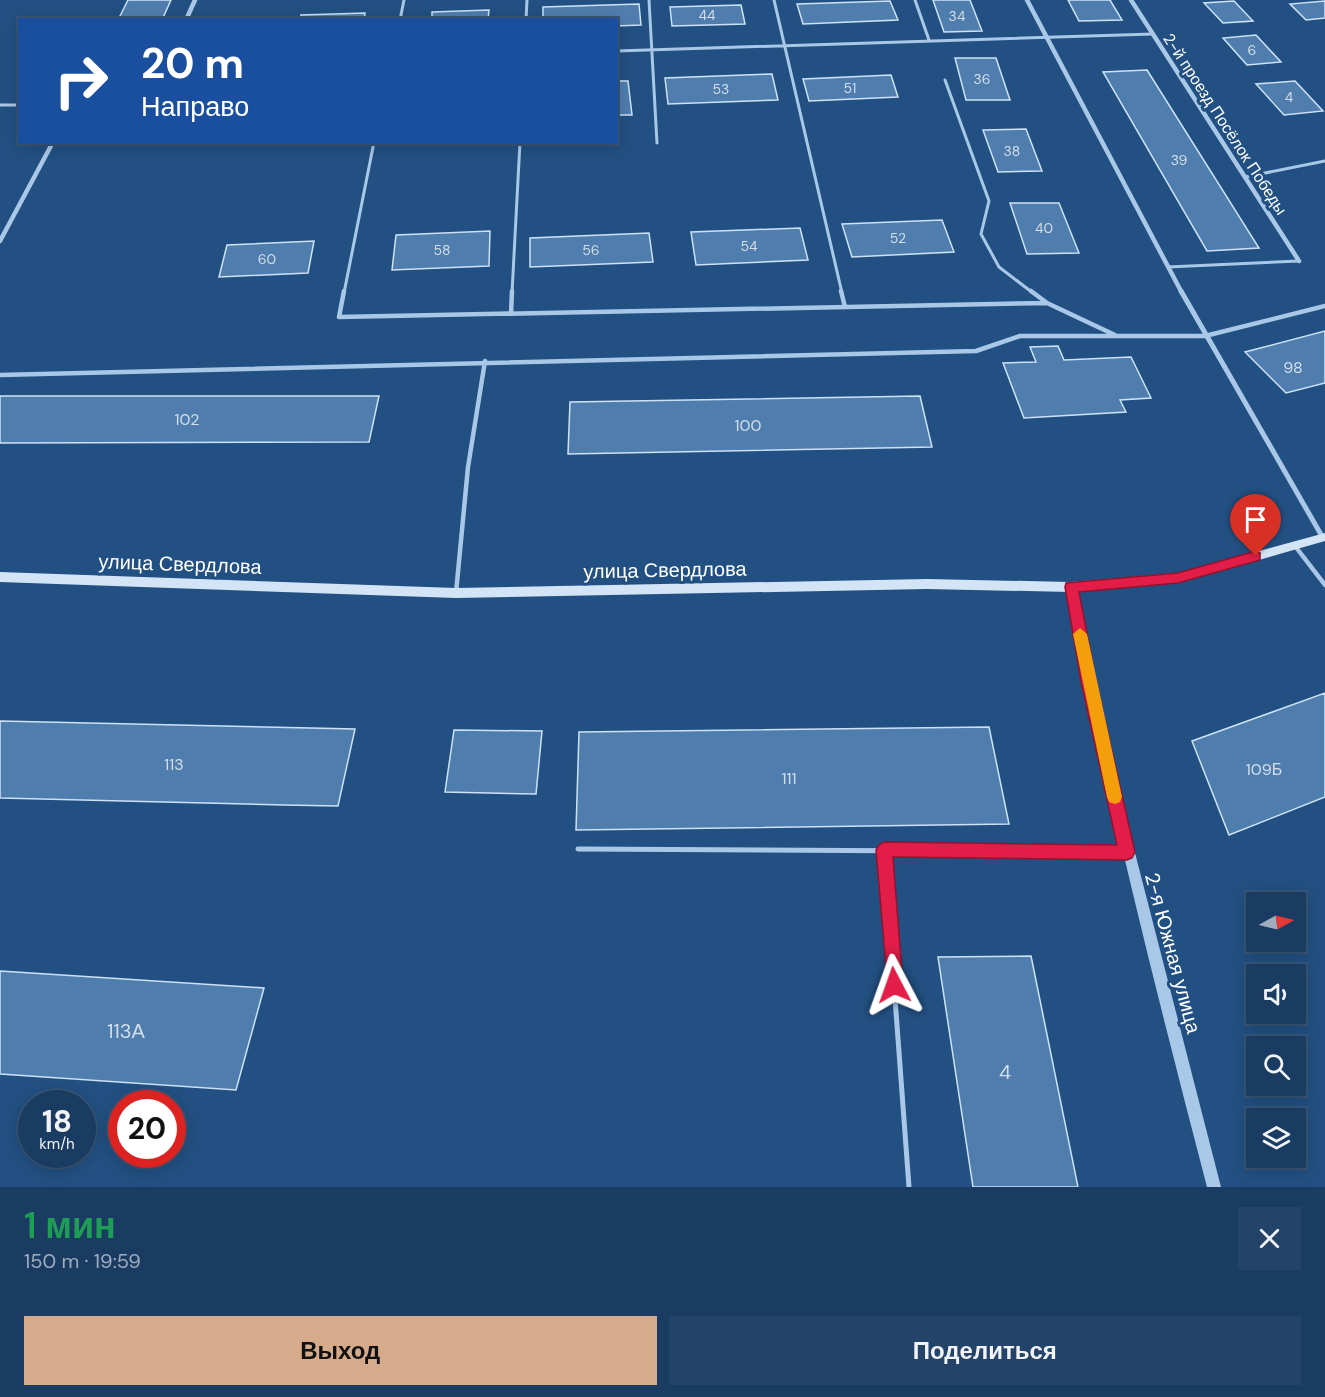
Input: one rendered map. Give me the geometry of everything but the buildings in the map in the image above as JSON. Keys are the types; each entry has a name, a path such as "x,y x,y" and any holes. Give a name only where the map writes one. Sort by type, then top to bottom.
{"main road":[{"name":"улица Свердлова","path":"0,577 456,593 927,584 1071,587 1178,578 1324,537"}],"street":[{"path":"187,18 195,0"},
{"path":"1027,0 1049,36 1205,336 1324,537"},
{"name":"2-й проезд Посёлок Победы","path":"1131,0 1299,261"},
{"path":"0,241 51,144"},
{"name":"2-я Южная улица","path":"1071,587 1089,681 1127,852 1214,1187"}],"lane":[{"path":"400,18 404,0"},
{"path":"526,18 527,0"},
{"path":"649,0 657,143"},
{"path":"774,0 845,307"},
{"path":"915,0 929,40"},
{"path":"618,51 1153,34"},
{"path":"945,80 989,201 981,234 999,267 1047,303 1117,336"},
{"path":"0,105 18,105"},
{"path":"374,144 339,317 1047,303"},
{"path":"511,314 520,144"},
{"path":"1245,177 1325,161"},
{"path":"1168,267 1299,261"},
{"path":"0,375 485,361 976,351 1020,336 1205,336 1325,306"},
{"path":"456,593 468,467 485,361"},
{"path":"1295,546 1325,585"},
{"path":"578,849 1127,852"},
{"path":"884,850 909,1187"}],"slow traffic":[{"path":"1080,634 1115,797"}],"route":[{"path":"894,985 884,850 1127,852 1089,681 1071,587 1178,578 1256,556"}]}
